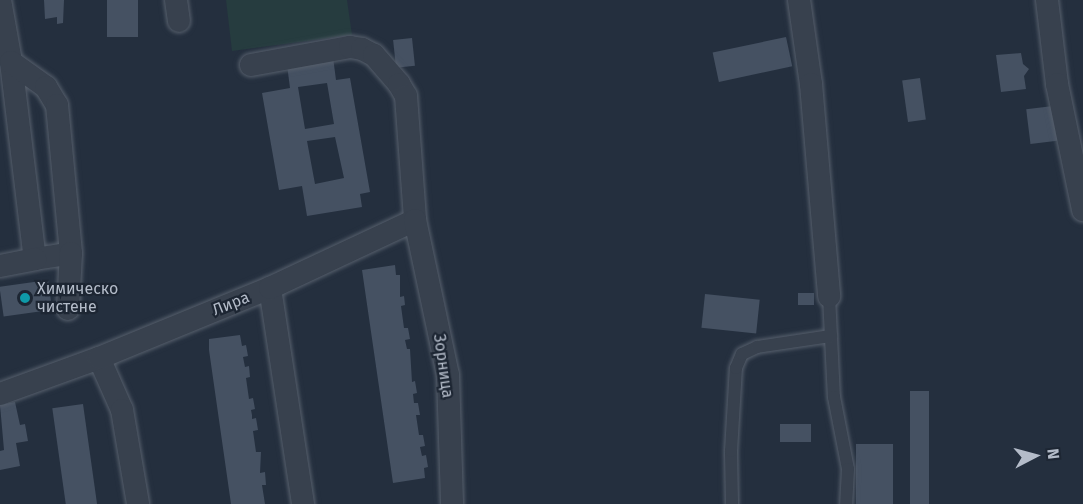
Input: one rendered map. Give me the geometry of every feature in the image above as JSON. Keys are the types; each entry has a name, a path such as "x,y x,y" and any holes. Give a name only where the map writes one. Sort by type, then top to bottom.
{"street":[{"path":"0,0 11,62 35,259"},
{"path":"799,0 811,84 829,296"},
{"path":"1047,0 1057,84 1083,210"},
{"path":"252,65 350,47 362,49 374,56 399,84 406,96 415,220"},
{"path":"11,62 46,87 57,105 71,253 68,309"},
{"name":"Зорница","path":"415,220 448,375 447,504"},
{"name":"Лира","path":"0,394 99,358 270,288 415,220"},
{"path":"0,266 71,253"},
{"path":"270,288 303,504"},
{"path":"99,358 122,410 138,504"}],"lane":[{"path":"829,296 834,397 848,469 846,504"},
{"path":"732,504 731,451 736,368 742,354 757,347 831,336"}],"green space":[{"path":"226,0 347,0 352,35 232,51"}],"building":[{"path":"44,0 64,0 63,23 57,24 57,17 45,19"},
{"path":"107,0 138,0 138,37 107,37"},
{"path":"786,37 792,66 719,82 713,53"},
{"path":"412,38 415,66 396,68 393,40"},
{"path":"1021,53 1023,64 1029,69 1024,76 1026,89 1001,92 996,55"},
{"path":"333,57 336,80 350,78 370,192 360,194 362,207 307,216 302,186 279,190 262,93 290,88 287,65","holes":["327,83 334,124 305,129 298,87","335,137 344,178 315,184 307,141"]},
{"path":"920,78 926,120 908,122 902,81"},
{"path":"1053,106 1057,141 1030,144 1026,109"},
{"path":"395,265 396,275 400,275 400,297 404,296 405,305 401,306 404,328 408,328 410,339 405,340 407,349 410,349 412,382 415,381 417,393 413,394 414,403 418,403 420,415 416,415 419,435 423,435 425,446 420,447 422,456 426,455 428,467 424,468 425,478 393,483 362,270"},
{"name":"Химическо чистене","path":"48,280 52,310 4,317 0,287"},
{"path":"798,293 814,293 814,305 798,305"},
{"path":"705,294 760,300 756,334 701,328"},
{"path":"240,335 242,346 246,345 248,356 243,357 245,367 249,366 250,377 246,378 249,399 253,398 255,409 251,410 252,419 256,418 258,430 253,431 256,452 261,452 260,473 265,472 266,485 262,485 265,504 231,504 209,339"},
{"path":"910,391 929,391 929,504 910,504"},
{"path":"15,402 20,425 25,424 28,441 16,443 20,466 0,470 0,451 4,450 0,405"},
{"path":"83,404 97,504 66,504 52,408"},
{"path":"780,424 811,424 811,442 780,442"},
{"path":"856,444 893,444 893,504 856,504"}],"place":[{"name":"Химическо чистене","path":"25,298"}]}
